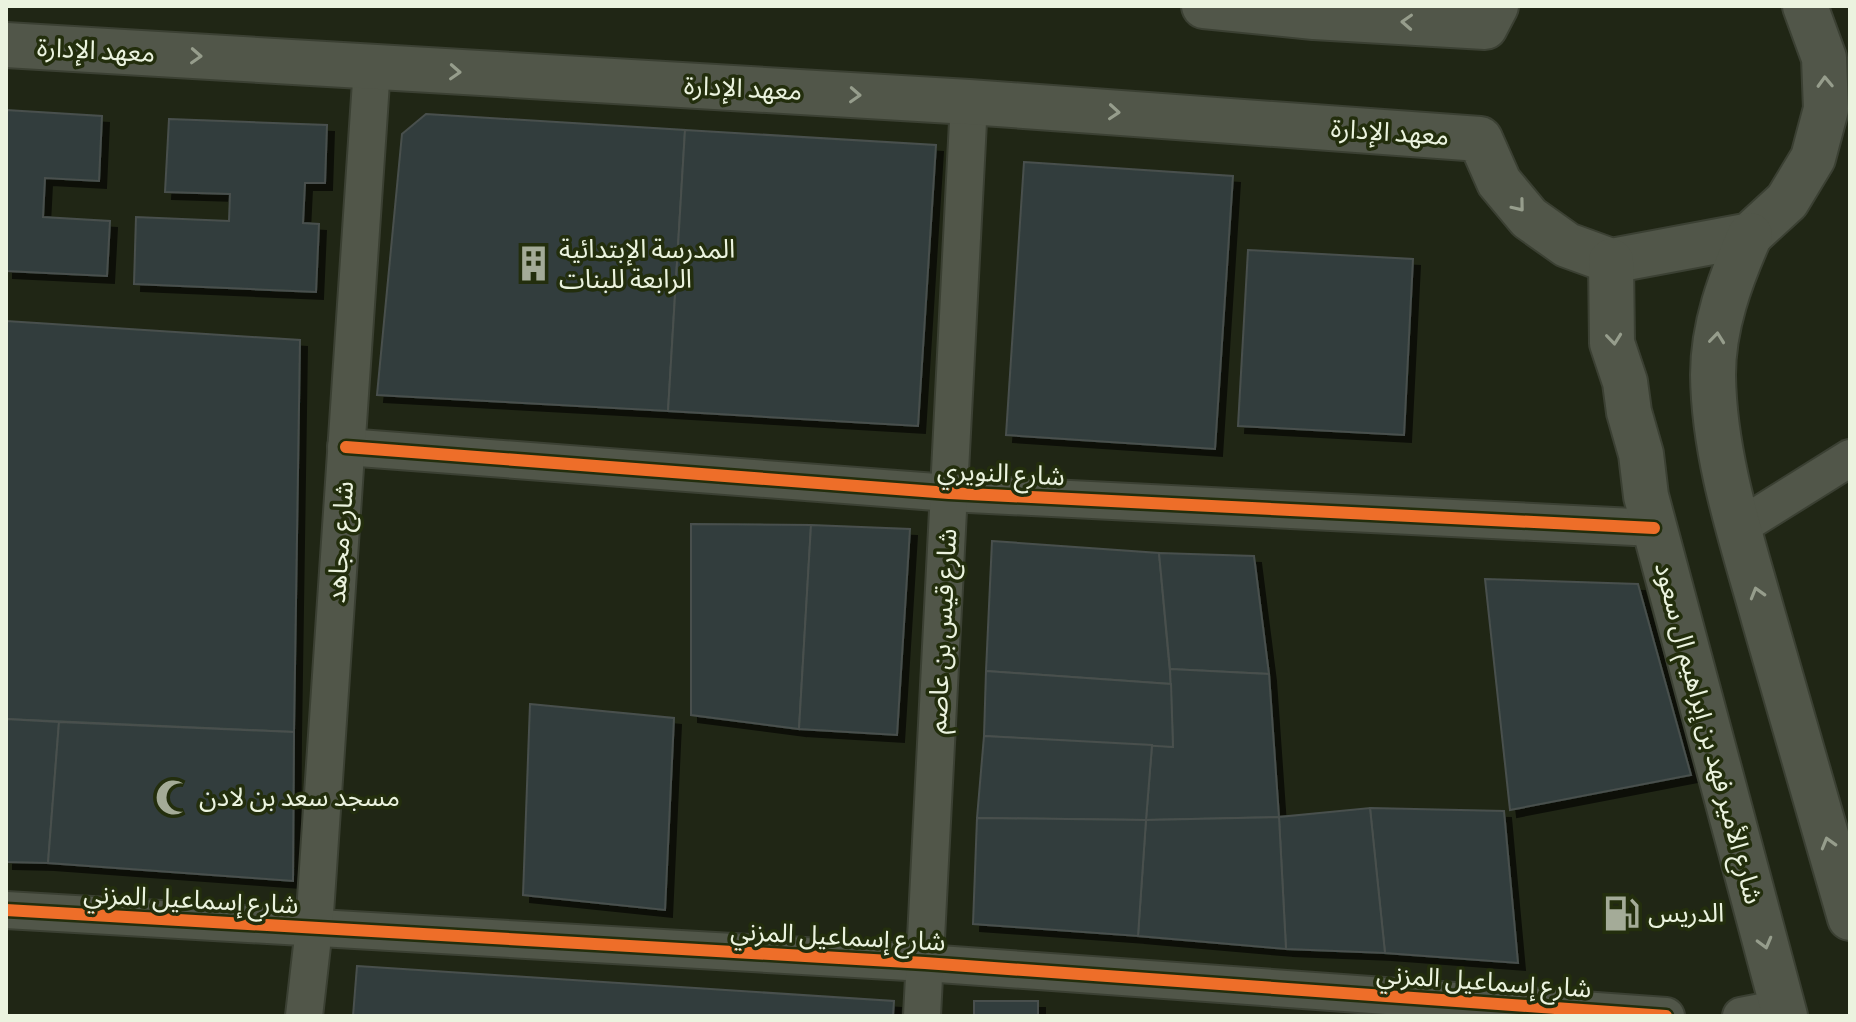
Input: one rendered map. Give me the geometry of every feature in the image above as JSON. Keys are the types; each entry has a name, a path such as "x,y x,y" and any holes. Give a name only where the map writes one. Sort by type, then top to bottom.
{"main road":[{"path":"1204,6 1490,16"},
{"path":"1805,6 1824,58 1826,109 1813,158 1787,201 1750,235 1731,279 1718,325 1713,373 1715,420 1738,528 1850,918"},
{"name":"معهد الإدارة","path":"6,45 969,102 1480,139 1499,182 1529,218 1567,245 1611,261"},
{"path":"1611,261 1750,235"},
{"name":"شارع الأمير فهد بن إبراهيم ال سعود","path":"1611,261 1612,343 1625,382 1629,412 1641,454 1646,496 1769,1013"}],"street":[{"name":"شارع مجاهد","path":"304,1016 314,928 372,67"},
{"name":"شارع قيس بن عاصم","path":"922,1016 969,102"},
{"name":"شارع النويري","path":"346,447 949,493 1654,528"},
{"path":"1738,528 1850,458"},
{"name":"شارع إسماعيل المزني","path":"6,910 925,963 1666,1016"}],"building":[{"path":"6,110 102,116 99,181 45,178 43,217 110,221 107,276 6,271"},
{"name":"المدرسة الإبتدائية الرابعة للبنات","path":"426,114 685,130 668,411 377,395 402,134"},
{"path":"169,119 327,125 325,183 305,183 303,223 319,224 316,292 134,284 136,217 229,221 230,194 165,192"},
{"path":"685,130 936,145 918,426 668,411"},
{"path":"1024,162 1233,176 1215,449 1006,435"},
{"path":"1248,250 1413,259 1404,435 1238,426"},
{"path":"6,321 300,340 294,732 6,719"},
{"path":"691,524 811,525 799,729 691,715"},
{"path":"811,525 910,529 897,735 799,729"},
{"path":"992,541 1159,553 1171,684 986,671"},
{"path":"1159,553 1254,556 1269,674 1170,669"},
{"path":"1485,579 1638,584 1691,775 1510,810"},
{"path":"1170,669 1269,674 1279,817 1146,820 1152,745 1173,747"},
{"path":"986,671 1171,684 1173,747 984,736"},
{"path":"530,704 674,718 665,910 523,895"},
{"path":"6,719 59,722 48,863 6,862"},
{"name":"مسجد سعد بن لادن","path":"59,722 294,732 293,881 48,863"},
{"path":"984,736 1152,745 1146,820 977,818"},
{"path":"1370,808 1504,811 1518,963 1385,953"},
{"path":"1370,808 1385,953 1286,949 1279,817"},
{"path":"1279,817 1286,949 1138,936 1146,820"},
{"path":"977,818 1146,820 1138,936 973,924"},
{"path":"357,966 894,1001 893,1016 353,1016"},
{"path":"974,1001 1038,1001 1038,1016 974,1016"}],"cycle path":[{"path":"346,447 949,493 1654,528"},
{"path":"6,910 925,963 1666,1016"}],"place":[{"name":"المدرسة الإبتدائية الرابعة للبنات","path":"533,264"},
{"name":"مسجد سعد بن لادن","path":"173,797"},
{"name":"الدريس","path":"1622,913"}]}
